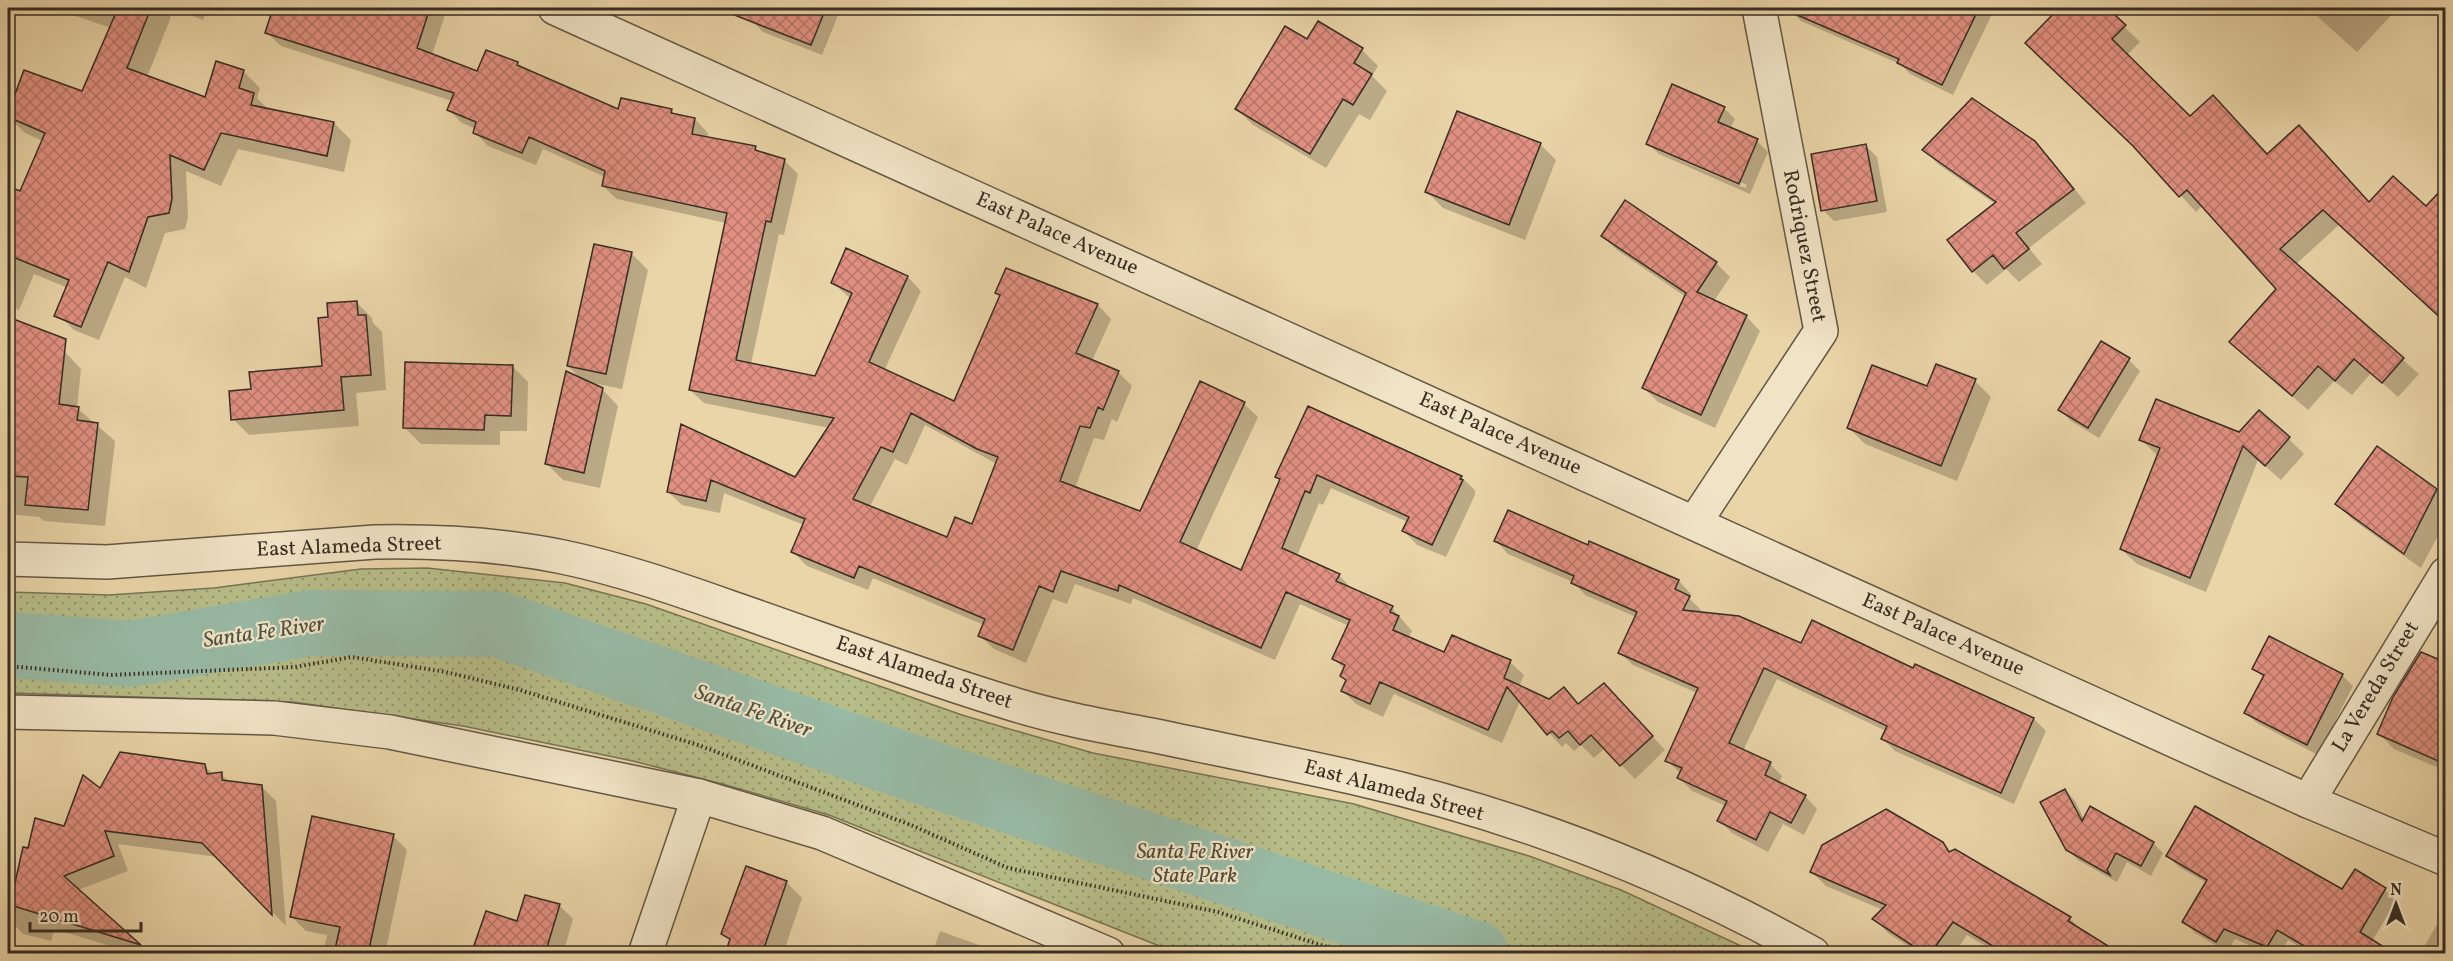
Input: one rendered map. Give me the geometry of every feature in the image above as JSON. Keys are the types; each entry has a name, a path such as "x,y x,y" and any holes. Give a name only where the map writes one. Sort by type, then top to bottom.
{"street":[{"name":"East Palace Avenue","path":"555,8 2308,801 2445,860"},
{"name":"Rodriquez Street","path":"1695,522 1821,331 1759,8"},
{"name":"East Alameda Street","path":"8,559 107,562 414,541 504,548 563,557 686,592 1015,705 1095,726 1349,777 1449,802 1540,832 1649,874 1752,920 1813,954"},
{"name":"La Vereda Street","path":"2308,801 2445,574"},
{"path":"8,712 274,718 340,725 390,732 699,796 822,833 1108,954"},
{"path":"645,954 699,796"}],"green space":[{"name":"Santa Fe River State Park","path":"427,568 565,583 646,604 962,715 1093,753 1354,804 1529,856 1621,890 1756,953 1177,953 829,815 633,761 463,726 293,702 8,693 8,592 109,595 214,588 361,569"}],"building":[{"path":"118,8 151,8 127,68 205,97 216,61 244,70 239,88 254,93 251,105 334,122 327,156 221,133 204,170 170,155 172,199 169,213 148,217 129,272 108,262 81,327 54,316 69,280 8,255 8,186 20,191 45,133 8,117 8,113 24,70 82,91"},
{"path":"273,8 366,8 389,15 391,8 430,8 417,48 477,71 486,50 518,62 517,65 618,109 621,98 672,109 671,113 695,118 692,134 756,146 755,150 785,159 771,222 766,221 736,360 815,376 852,293 831,283 846,248 908,276 869,362 954,401 1000,295 995,293 1006,268 1098,304 1076,353 1119,371 1103,410 1098,407 1090,428 1080,426 1060,481 1140,511 1200,381 1245,402 1180,542 1241,570 1280,479 1275,477 1308,406 1462,476 1460,479 1463,480 1432,545 1402,531 1409,517 1317,475 1310,493 1305,491 1282,548 1340,574 1336,581 1393,606 1390,612 1399,616 1393,630 1444,652 1452,635 1511,660 1504,678 1549,699 1564,687 1578,704 1604,683 1653,736 1620,766 1591,735 1580,745 1568,731 1559,738 1552,731 1547,735 1507,687 1488,730 1380,682 1370,704 1341,691 1346,680 1340,676 1345,665 1332,659 1350,620 1286,592 1261,648 1119,585 1118,591 1061,571 1053,592 1039,586 1013,650 978,636 985,619 859,566 854,578 791,552 805,519 711,480 706,501 667,492 681,424 795,477 834,418 689,390 727,213 602,186 605,171 529,137 522,153 473,133 476,122 447,110 454,93 265,33","holes":["911,413 977,449 998,457 972,524 955,517 947,537 853,499 881,447 893,452"]},
{"path":"720,8 826,8 811,45"},
{"path":"1781,8 1979,8 1942,85 1897,63 1899,59"},
{"path":"2059,8 2107,8 2126,25 2112,39 2190,116 2213,95 2267,154 2299,125 2369,202 2393,176 2426,206 2445,186 2445,322 2323,210 2280,249 2404,358 2382,383 2354,359 2335,381 2318,366 2292,396 2229,342 2276,289 2187,190 2179,197 2133,146 2025,43"},
{"path":"1318,21 1363,48 1354,63 1372,74 1353,105 1343,99 1310,154 1235,109 1285,26 1307,39"},
{"path":"1672,84 1725,107 1718,122 1758,139 1739,184 1646,144"},
{"path":"1972,98 2035,141 2074,189 2016,233 2029,249 2004,269 1993,255 1972,272 1947,240 1996,202 1922,150"},
{"path":"1457,111 1541,143 1509,225 1425,192"},
{"path":"1866,144 1877,201 1821,211 1811,154"},
{"path":"1625,200 1717,262 1697,292 1747,315 1701,415 1642,388 1686,293 1601,236"},
{"path":"594,244 632,252 606,374 567,366"},
{"path":"357,301 358,315 366,315 371,375 341,377 344,410 231,420 229,391 251,389 249,372 322,366 318,318 328,317 327,303"},
{"path":"8,317 66,339 59,404 79,407 77,420 98,423 88,510 25,505 28,477 8,476"},
{"path":"2101,341 2130,358 2088,428 2058,410"},
{"path":"405,362 513,365 511,416 485,415 484,430 403,428"},
{"path":"1936,364 1976,379 1941,466 1847,428 1872,365 1927,386"},
{"path":"566,371 603,388 584,473 545,464"},
{"path":"2156,399 2239,432 2259,410 2290,437 2265,466 2243,446 2190,578 2120,549 2160,448 2139,440"},
{"path":"2377,446 2437,489 2404,554 2335,504"},
{"path":"1508,510 1588,545 1589,541 1679,580 1675,589 1690,596 1683,610 1739,616 1801,643 1812,620 1913,668 1915,664 2034,718 2001,793 1881,739 1887,726 1764,668 1729,743 1771,762 1765,775 1806,795 1791,823 1770,812 1756,840 1717,821 1727,801 1677,778 1682,768 1665,761 1698,688 1618,653 1637,612 1571,583 1574,576 1494,541"},
{"path":"2269,636 2343,674 2307,745 2244,713 2264,675 2252,669"},
{"path":"2421,652 2445,662 2445,764 2377,734 2393,697"},
{"path":"120,752 205,764 207,774 222,772 222,780 262,785 272,915 202,843 105,831 114,856 64,876 141,945 10,905 23,847 28,848 35,818 64,826 83,775 100,788"},
{"path":"2065,789 2082,821 2090,806 2154,842 2141,866 2116,853 2107,870 2110,875 2066,850 2040,802"},
{"path":"2195,806 2342,889 2355,869 2386,888 2360,932 2395,954 2318,954 2277,930 2267,947 2224,929 2216,942 2182,922 2207,880 2166,856"},
{"path":"1886,809 1943,842 1949,852 1955,849 2071,917 2068,921 2121,954 2006,954 1953,922 1930,954 1925,954 1872,919 1886,905 1810,872 1822,845"},
{"path":"312,816 394,834 368,954 334,954 340,927 290,917"},
{"path":"746,866 787,881 762,954 725,954 730,939 721,934"},
{"path":"525,895 560,904 545,954 471,954 486,911 517,921"}],"waterway":[{"name":"Santa Fe River","path":"8,645 130,654 310,623 498,624 901,764 1476,954"}]}
